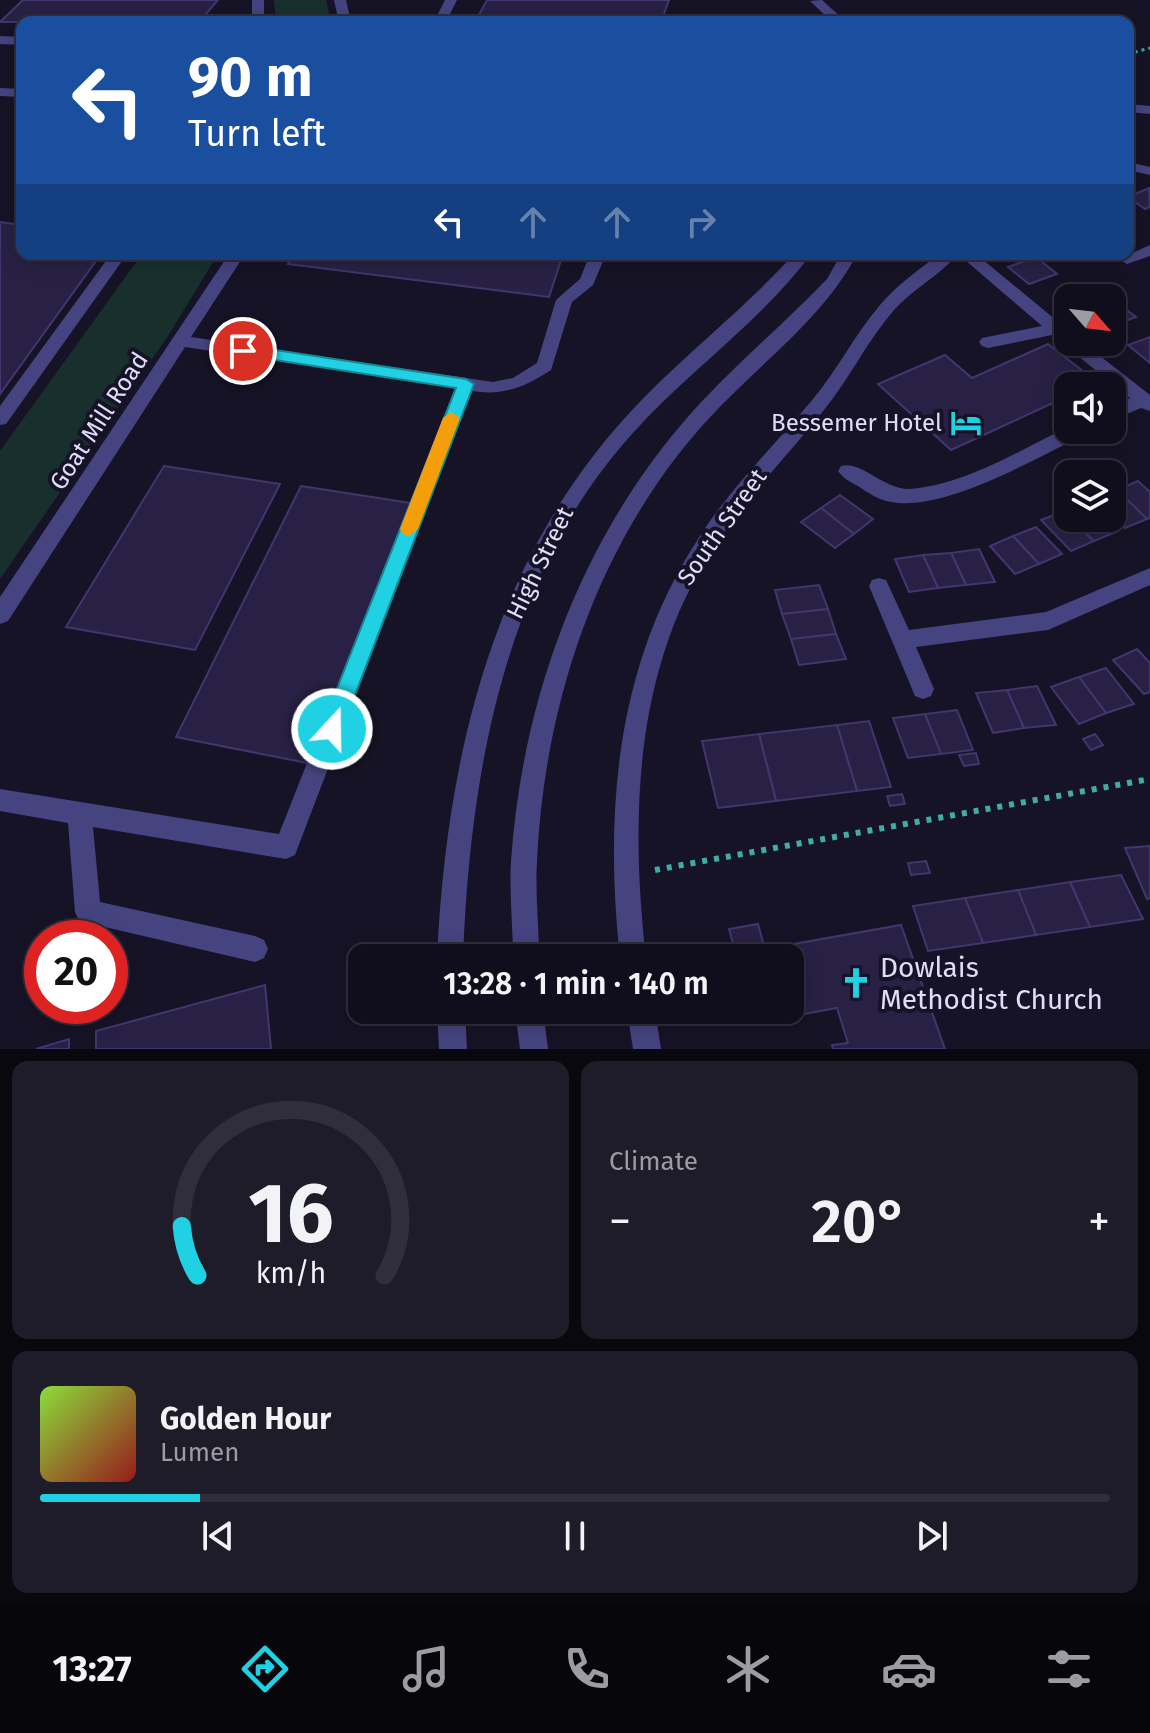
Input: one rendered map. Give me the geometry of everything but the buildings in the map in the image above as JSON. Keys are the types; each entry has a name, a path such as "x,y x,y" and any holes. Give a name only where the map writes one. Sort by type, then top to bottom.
{"street":[{"path":"814,4 831,16"},
{"path":"0,419 115,260"},
{"name":"Goat Mill Road","path":"0,615 233,260"},
{"path":"180,341 493,388 518,383 545,366 564,300 587,281 596,260"},
{"name":"High Street","path":"450,944 451,899 465,787 499,649 532,571 571,500 622,433 797,260"},
{"path":"526,944 524,862 531,796 546,721 574,621 604,555 638,499 688,430 834,282 846,260"},
{"name":"South Street","path":"631,944 624,898 626,784 644,678 669,605 705,545 760,471 824,397 879,317 918,277 942,260"},
{"path":"973,260 1054,328"},
{"path":"988,342 1054,338"},
{"path":"1089,356 1146,402"},
{"path":"0,800 286,847 466,384"},
{"path":"1126,409 1146,402"},
{"path":"848,471 889,494 914,497 972,479 1054,441"},
{"path":"902,640 1048,621 1150,576"},
{"path":"879,586 923,689"},
{"path":"80,813 88,912 255,949"},
{"path":"452,1024 453,1049"},
{"path":"531,1024 534,1049"},
{"path":"643,1024 647,1049"}],"path":[{"path":"625,875 1150,779"}],"green space":[{"path":"274,0 326,0 330,16 275,16"},
{"path":"138,260 214,260 168,336 0,579 0,451"}],"slow traffic":[{"path":"409,529 451,418"}],"place":[{"name":"Bessemer Hotel","path":"966,423"},
{"name":"Dowlais Methodist Church","path":"856,983"}],"route":[{"path":"243,351 466,384 332,729"}]}
